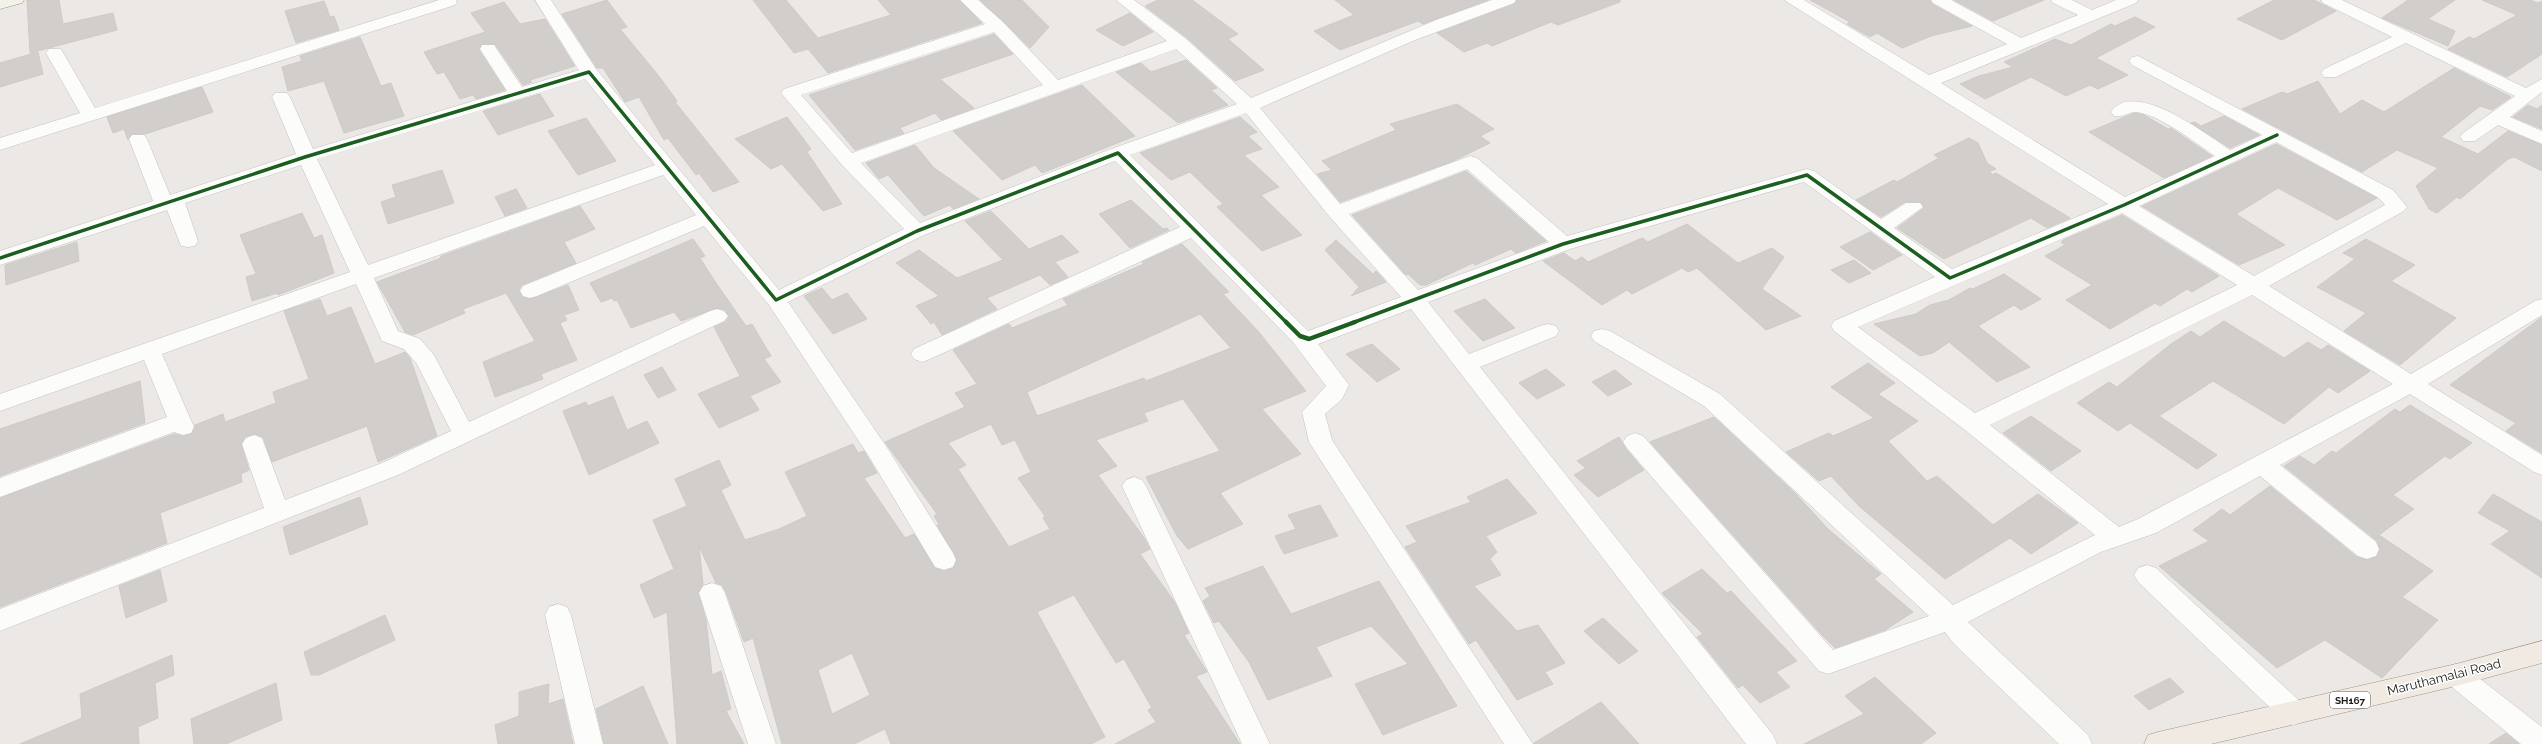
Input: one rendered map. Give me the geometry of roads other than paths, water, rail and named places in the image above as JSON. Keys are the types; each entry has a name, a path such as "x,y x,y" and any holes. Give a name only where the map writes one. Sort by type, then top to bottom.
{"main road":[{"path":"0,4 16,0"},
{"name":"Maruthamalai Road","path":"2158,744 2456,675 2542,652"}],"street":[{"path":"543,0 589,72 776,300 878,452 944,560"},
{"path":"968,0 997,26 1055,87"},
{"path":"1124,0 1179,42 1249,106 1336,212 1415,300 1763,744"},
{"path":"776,300 917,231 1118,152 1249,106 1351,59 1459,16 1508,0"},
{"path":"1792,0 1928,82 2252,286 2413,383 2542,466"},
{"path":"1940,0 2021,45"},
{"path":"2059,0 2092,16"},
{"path":"1928,82 2130,0"},
{"path":"2329,0 2527,95"},
{"path":"0,144 425,5 449,2"},
{"path":"917,231 850,161 790,93 997,26"},
{"path":"2330,73 2405,37"},
{"path":"850,161 1179,42"},
{"path":"488,49 518,94"},
{"path":"55,53 90,114"},
{"path":"1973,424 2252,286 2397,207 2386,194 2138,61"},
{"path":"0,258 305,158 589,72"},
{"path":"2468,137 2497,118 2542,84"},
{"path":"281,97 305,158 364,275 390,336 412,344 426,360 464,434"},
{"path":"2120,112 2134,106 2160,113 2229,157"},
{"path":"2497,118 2542,138"},
{"path":"2116,538 1973,424 1842,326 1950,278 2124,205 2277,135"},
{"path":"138,139 188,240"},
{"path":"1118,152 1300,336 1338,385 1334,393 1313,412 1321,442 1519,744"},
{"path":"1336,212 1470,162 1563,244"},
{"path":"0,403 667,167"},
{"path":"1300,336 1309,339 1563,244 1807,175 1950,278"},
{"path":"1881,228 1913,207"},
{"path":"530,291 708,217"},
{"path":"922,354 1193,229"},
{"path":"1635,442 1828,663 1950,620 2093,545 2147,526 2413,383 2542,306"},
{"path":"0,620 390,469 717,316"},
{"path":"1466,364 1548,332"},
{"path":"1602,336 1712,400 1950,620 1963,636 2078,744"},
{"path":"0,488 182,424 150,350"},
{"path":"254,444 277,512"},
{"path":"2262,464 2367,549"},
{"path":"1134,486 1256,744"},
{"path":"2147,575 2294,713"},
{"path":"712,593 762,744"},
{"path":"558,615 589,744"},
{"path":"2456,675 2542,744"}]}
